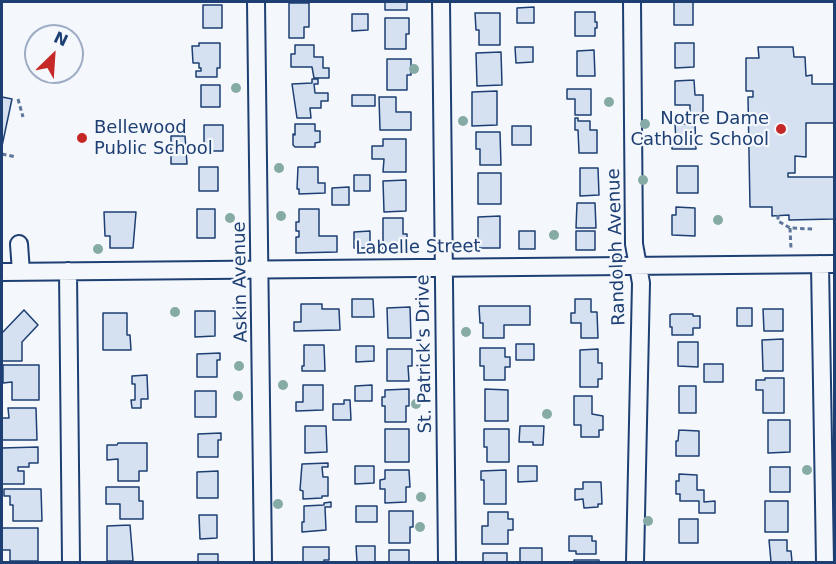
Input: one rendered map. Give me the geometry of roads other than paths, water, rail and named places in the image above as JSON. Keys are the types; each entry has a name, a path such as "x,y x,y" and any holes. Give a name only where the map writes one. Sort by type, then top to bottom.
{"street":[{"name":"Askin Avenue","path":"256,2 262,562"},
{"name":"St. Patrick's Drive","path":"441,2 447,562"},
{"name":"Randolph Avenue","path":"632,2 634,244 641,283 635,562"},
{"path":"19,244 21,272"},
{"name":"Labelle Street","path":"2,272 827,264"},
{"path":"825,562 829,444 827,264"},
{"path":"68,271 71,562"}],"place":[{"name":"Notre Dame Catholic School","path":"781,129"},
{"name":"Bellewood Public School","path":"82,138"}]}
